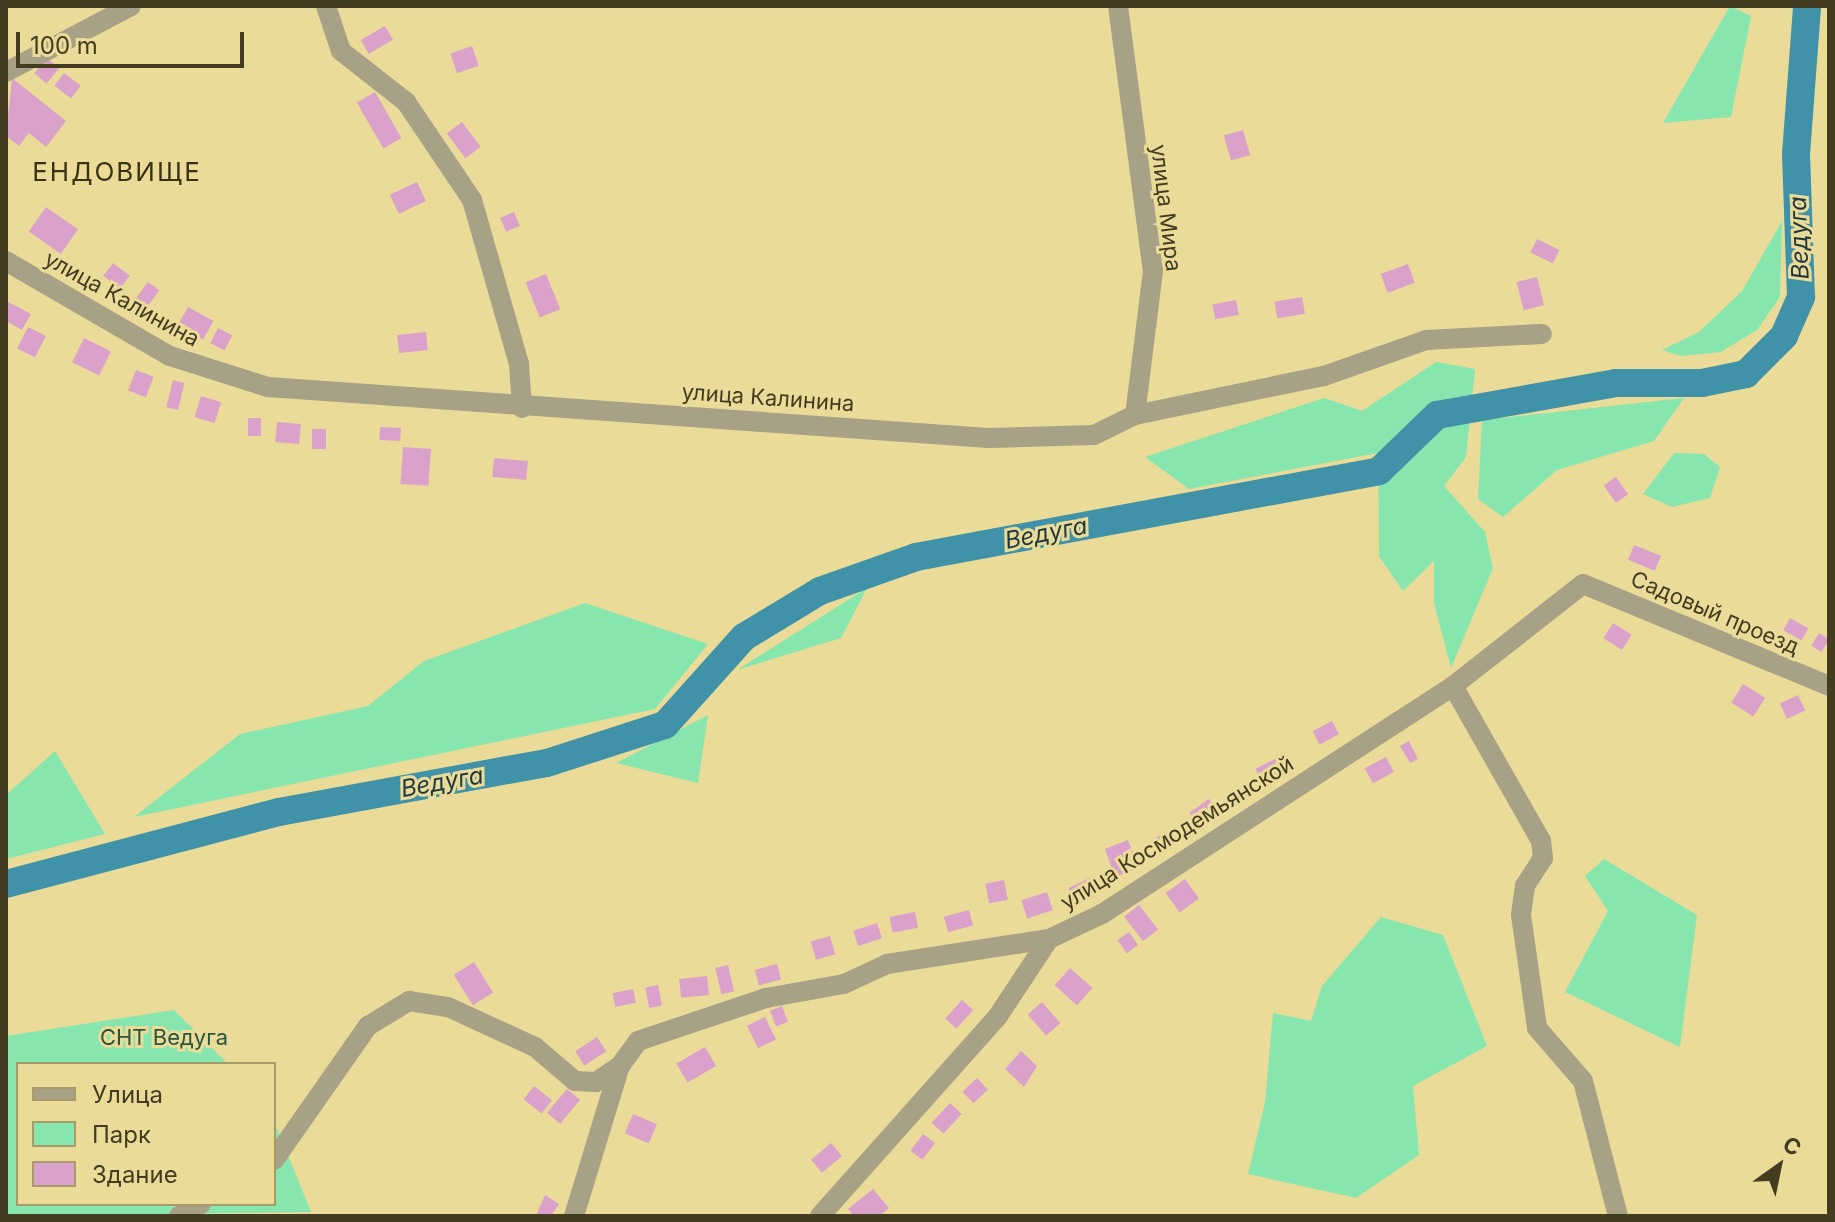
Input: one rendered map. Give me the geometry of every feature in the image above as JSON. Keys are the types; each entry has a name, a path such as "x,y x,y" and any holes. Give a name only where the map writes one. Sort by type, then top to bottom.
{"street":[{"path":"6,72 131,6"},
{"path":"326,6 341,51 406,102 472,200 519,364 522,408"},
{"name":"улица Мира","path":"1118,6 1153,271 1135,415"},
{"name":"улица Калинина","path":"6,261 86,312 218,375 268,387 522,408 988,438 1094,435 1135,415 1324,376 1426,340 1542,334"},
{"name":"Садовый проезд","path":"1583,584 1829,686"},
{"name":"улица Космодемьянской","path":"620,1066 638,1041 664,1029 766,998 844,984 937,952 1049,939 1102,914 1453,686 1583,584"},
{"path":"1453,686 1541,841 1543,858 1525,886 1521,915 1537,1028 1583,1081 1618,1216"},
{"path":"820,1216 998,1016 1049,939"},
{"path":"276,1157 368,1026 409,1001 448,1007 535,1047 575,1081 596,1082 620,1066"},
{"path":"574,1216 620,1066"},
{"path":"179,1216 197,1206"}],"green space":[{"path":"1730,6 1751,16 1731,117 1663,123"},
{"path":"1782,221 1780,297 1757,330 1721,352 1681,356 1662,350 1699,332 1742,291"},
{"path":"1436,362 1475,369 1466,457 1444,486 1485,532 1493,568 1451,668 1434,603 1434,561 1403,591 1379,556 1378,453 1189,489 1145,457 1324,398 1362,411"},
{"path":"1684,398 1654,441 1557,470 1503,517 1478,499 1482,420"},
{"path":"1674,453 1704,454 1720,467 1710,498 1672,507 1643,494"},
{"path":"867,588 841,638 737,670"},
{"path":"585,603 708,644 655,709 134,817 240,734 368,706 424,661"},
{"path":"708,715 698,783 616,763"},
{"path":"55,751 105,834 6,859 6,795"},
{"path":"1604,859 1697,915 1680,1047 1565,992 1608,911 1585,876"},
{"path":"1381,917 1443,935 1487,1046 1413,1086 1419,1155 1356,1198 1248,1174 1265,1102 1273,1013 1311,1021 1322,986"},
{"name":"СНТ Ведуга","path":"174,1010 226,1062 16,1062 16,1206 276,1206 276,1126 311,1212 6,1216 6,1036"}],"building":[{"path":"385,26 393,40 369,54 361,40"},
{"path":"472,46 479,66 457,73 450,53"},
{"path":"47,58 59,68 46,84 34,73"},
{"path":"64,73 81,86 71,98 54,86"},
{"path":"12,78 66,121 46,147 29,133 19,146 6,136"},
{"path":"375,92 402,138 383,148 357,102"},
{"path":"462,122 481,147 465,158 447,133"},
{"path":"1243,130 1250,155 1231,161 1224,136"},
{"path":"417,182 426,201 399,214 390,195"},
{"path":"46,207 78,229 61,254 29,232"},
{"path":"514,212 520,226 506,232 500,218"},
{"path":"1537,239 1559,250 1553,263 1530,252"},
{"path":"113,263 130,276 120,288 103,276"},
{"path":"1408,264 1415,283 1388,293 1381,274"},
{"path":"546,274 560,309 540,317 526,282"},
{"path":"1537,277 1544,305 1524,310 1517,282"},
{"path":"148,282 159,290 146,308 135,300"},
{"path":"1302,297 1305,314 1277,319 1274,302"},
{"path":"1236,300 1239,315 1215,319 1212,305"},
{"path":"8,302 31,314 22,330 6,321"},
{"path":"188,307 213,321 203,339 178,325"},
{"path":"28,327 46,336 35,357 17,348"},
{"path":"218,328 232,335 225,350 210,343"},
{"path":"426,332 428,350 399,353 397,335"},
{"path":"84,338 111,351 99,375 72,362"},
{"path":"136,370 154,377 146,397 128,391"},
{"path":"173,380 185,383 178,410 166,407"},
{"path":"201,396 221,402 215,423 195,417"},
{"path":"248,418 261,418 261,436 248,436"},
{"path":"277,422 301,424 299,444 275,442"},
{"path":"380,427 401,428 400,441 379,440"},
{"path":"312,429 326,429 326,449 312,449"},
{"path":"403,447 431,449 428,486 400,484"},
{"path":"494,458 528,461 526,480 492,477"},
{"path":"1616,477 1628,494 1616,503 1604,486"},
{"path":"1634,545 1661,556 1655,571 1628,560"},
{"path":"1790,618 1808,628 1802,640 1783,630"},
{"path":"1613,623 1632,635 1622,650 1603,638"},
{"path":"1819,633 1829,639 1822,652 1811,646"},
{"path":"1743,684 1765,698 1753,716 1731,703"},
{"path":"1798,695 1805,710 1787,719 1780,703"},
{"path":"1332,721 1339,734 1320,745 1313,731"},
{"path":"1409,741 1418,759 1410,763 1400,746"},
{"path":"1282,755 1292,774 1265,788 1256,769"},
{"path":"1386,757 1394,772 1373,783 1365,768"},
{"path":"1209,799 1221,816 1201,830 1189,813"},
{"path":"1170,830 1176,842 1156,852 1150,840"},
{"path":"1128,840 1139,868 1115,877 1105,849"},
{"path":"1090,878 1098,895 1076,905 1068,888"},
{"path":"1185,879 1199,898 1180,913 1166,893"},
{"path":"1004,880 1008,900 989,903 985,884"},
{"path":"1047,892 1053,910 1027,918 1021,900"},
{"path":"1139,905 1158,929 1143,941 1124,917"},
{"path":"969,910 973,925 948,932 944,917"},
{"path":"915,912 918,928 893,933 889,917"},
{"path":"877,923 882,938 858,946 853,931"},
{"path":"1129,932 1138,945 1127,953 1118,940"},
{"path":"830,936 835,954 816,960 811,942"},
{"path":"474,962 493,993 473,1005 454,975"},
{"path":"777,964 781,979 759,985 755,970"},
{"path":"728,965 734,991 721,994 715,968"},
{"path":"1070,968 1092,988 1077,1005 1055,985"},
{"path":"707,976 709,995 681,998 679,979"},
{"path":"658,985 662,1006 649,1008 645,987"},
{"path":"633,989 636,1003 615,1007 612,993"},
{"path":"962,1000 973,1010 956,1029 945,1019"},
{"path":"1042,1002 1060,1023 1046,1036 1028,1014"},
{"path":"782,1006 788,1022 776,1027 770,1011"},
{"path":"765,1017 776,1039 758,1048 747,1026"},
{"path":"597,1037 606,1051 584,1065 575,1051"},
{"path":"705,1047 716,1066 687,1083 676,1064"},
{"path":"1021,1051 1037,1066 1024,1087 1005,1069"},
{"path":"977,1078 988,1090 973,1103 962,1092"},
{"path":"534,1086 552,1100 542,1114 524,1099"},
{"path":"567,1089 580,1100 560,1124 547,1113"},
{"path":"950,1103 962,1114 943,1134 932,1123"},
{"path":"633,1114 657,1124 649,1143 625,1133"},
{"path":"923,1134 935,1143 922,1160 910,1151"},
{"path":"831,1143 842,1156 822,1173 811,1160"},
{"path":"873,1189 889,1208 879,1216 854,1216 848,1209"},
{"path":"545,1195 559,1204 551,1216 536,1216"}],"waterway":[{"name":"Ведуга","path":"6,884 279,812 547,763 665,725 744,637 820,591 916,557 1379,471 1437,415 1616,383 1702,383 1746,374 1784,336 1801,297 1796,154 1807,6"}],"district":[{"name":"ЕНДОВИЩЕ","path":"117,172"}]}
